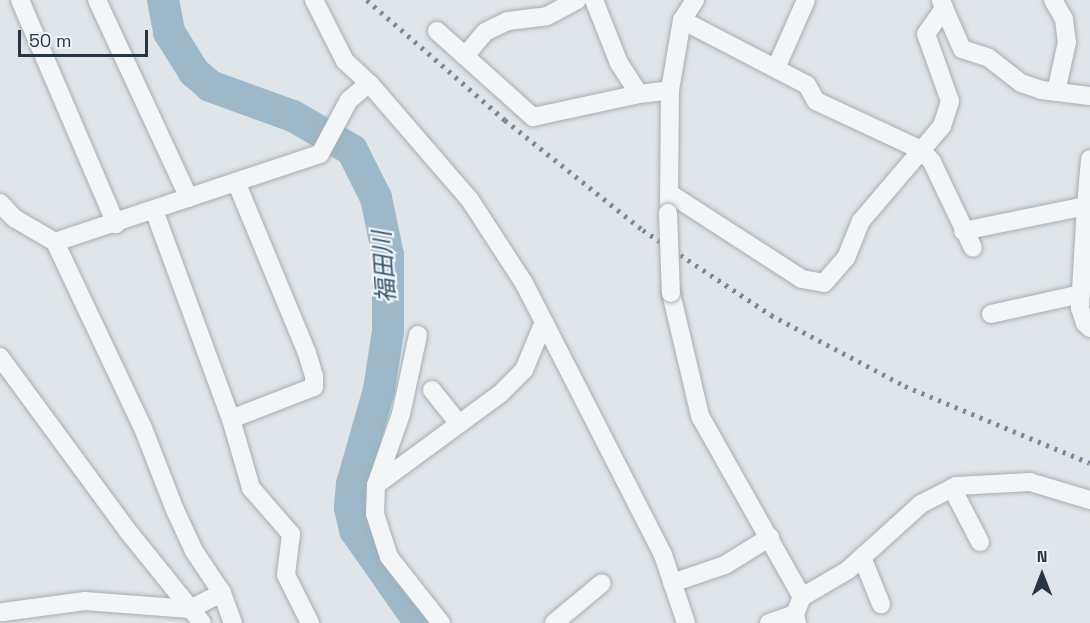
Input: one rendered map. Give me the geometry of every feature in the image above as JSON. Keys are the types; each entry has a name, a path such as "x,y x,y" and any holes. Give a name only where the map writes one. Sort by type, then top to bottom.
{"street":[{"path":"20,0 116,224"},
{"path":"97,0 189,198"},
{"path":"314,0 345,61 369,83 470,200 524,283 663,555 686,623"},
{"path":"465,56 485,32 508,21 547,16 577,0"},
{"path":"594,0 620,63 639,94"},
{"path":"695,0 682,20 670,90 668,213 671,293 700,416 802,597 796,619 769,623"},
{"path":"776,69 806,0"},
{"path":"1053,0 1064,19 1067,42 1056,92"},
{"path":"942,4 962,50 989,58 1021,84 1056,92 1090,96"},
{"path":"669,193 802,279 824,283 846,258 861,221 942,126 950,101 926,34 942,4"},
{"path":"682,20 807,85 816,101 921,150 932,162 972,248"},
{"path":"437,31 533,117 639,94 670,90"},
{"path":"56,242 116,224 320,154 349,100 369,83"},
{"path":"1090,159 1080,308 1085,323 1090,328"},
{"path":"231,419 314,387 314,376 307,352 236,182"},
{"path":"0,203 14,218 56,242 143,428 189,541 222,593 233,623"},
{"path":"963,231 1086,206"},
{"path":"154,210 231,419 251,488 291,534 286,575 310,623"},
{"path":"991,314 1081,294"},
{"path":"376,485 500,393 524,370 544,322"},
{"path":"418,336 401,414 376,485 375,514 388,557 441,623"},
{"path":"0,357 102,498 202,623"},
{"path":"432,390 459,423"},
{"path":"802,597 848,570 921,504 952,488 1030,482 1090,500"},
{"path":"952,488 980,542"},
{"path":"672,584 725,565 770,537"},
{"path":"862,557 881,604"},
{"path":"562,621 602,584"},
{"path":"3,612 85,601 190,609 222,593"}],"waterway":[{"name":"福田川","path":"163,0 169,32 194,72 210,86 293,116 352,150 376,198 388,255 388,331 379,390 352,484 350,508 355,530 420,623"}],"railway":[{"path":"367,0 505,120 643,230 771,315 905,386 1090,463"}]}
